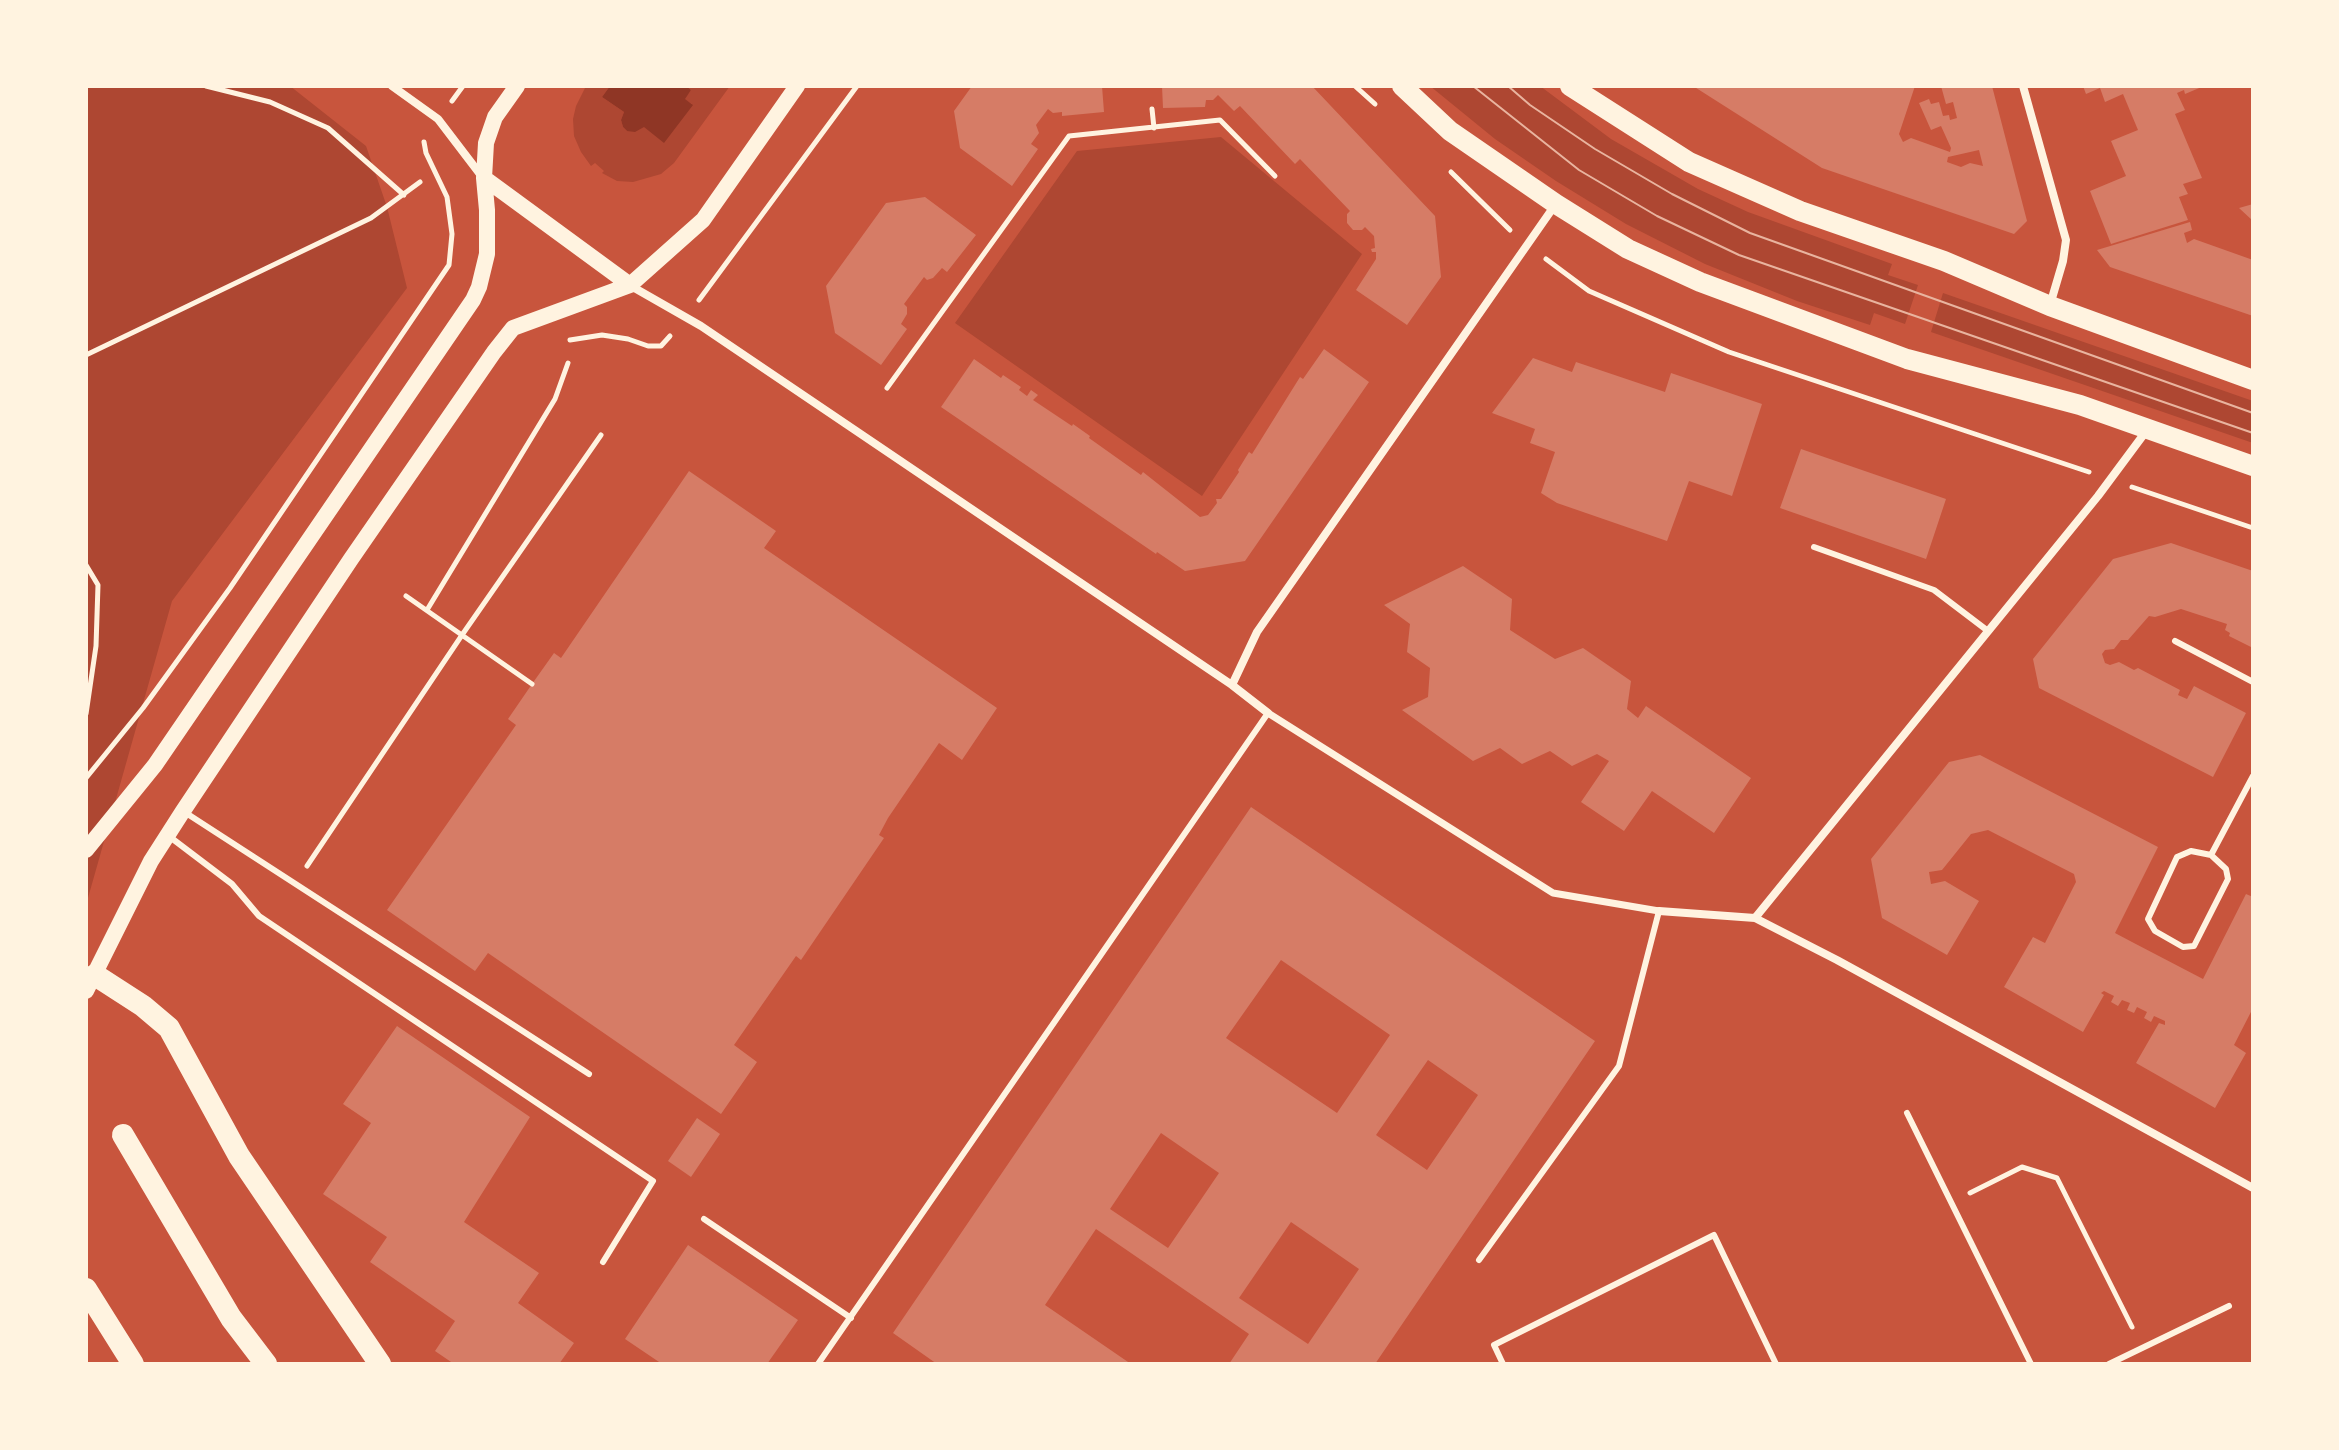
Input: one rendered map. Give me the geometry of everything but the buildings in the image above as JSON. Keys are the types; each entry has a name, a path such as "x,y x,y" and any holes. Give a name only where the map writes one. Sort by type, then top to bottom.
{"highway":[{"path":"89,978 143,1006 169,1028 239,1156 380,1364"},
{"path":"123,1135 231,1318 266,1364"},
{"path":"86,1289 133,1364"}],"main road":[{"path":"86,850 155,765 473,300 487,254 486,143 495,117 517,86"},
{"path":"89,978 151,861 183,811 351,559 513,328 630,285 703,220 797,86"},
{"path":"1402,86 1450,131 1556,204 1628,249 1700,282 1907,359 2080,405 2253,466"},
{"path":"1570,86 1689,162 1800,211 1944,261 2050,306 2253,380"},
{"path":"484,178 630,285"}],"street":[{"path":"392,86 438,119 484,178"},
{"path":"2023,86 2066,240 2050,306"},
{"path":"1232,685 1257,632 1556,204"},
{"path":"630,285 701,326 1232,685 1268,713 1553,893 1659,911 1755,918 2253,1188"},
{"path":"1755,918 2098,496 2147,430"}],"lane":[{"path":"1814,547 1934,590 1988,631"},
{"path":"2175,641 2253,682"},
{"path":"818,1364 1268,713"},
{"path":"2211,855 2253,776"},
{"path":"183,811 589,1074"},
{"path":"168,835 232,884 259,916 653,1181 603,1262"},
{"path":"2191,851 2211,855 2226,869 2228,879 2194,946 2183,947 2155,931 2148,919 2177,857 2191,851"},
{"path":"1479,1260 1619,1066 1659,911"},
{"path":"1907,1113 2031,1364"},
{"path":"704,1219 851,1318"},
{"path":"1503,1364 1494,1345 1714,1235 1776,1364"},
{"path":"2109,1364 2229,1306"}],"path":[{"path":"206,86 270,102 328,128 404,195"},
{"path":"459,92 463,86"},
{"path":"714,283 857,86"},
{"path":"1152,109 1154,128"},
{"path":"887,388 1069,136 1220,120 1275,176"},
{"path":"86,778 143,708 230,588 449,265 450,214 442,181 426,153 424,143 428,135"},
{"path":"86,355 371,218 420,182"},
{"path":"564,342 602,335 648,346 661,346 666,342"},
{"path":"427,610 555,399 568,363"},
{"path":"295,884 601,435"},
{"path":"86,565 98,585 96,646 86,714"},
{"path":"406,596 532,684"},
{"path":"1951,1203 2022,1167 2057,1178 2142,1348"}],"shaded area":[{"path":"86,86 290,86 366,146 387,207 407,288 172,601 86,905"},
{"path":"586,86 610,86 602,97 624,112 621,120 623,127 627,131 644,126 657,136 692,104 684,99 691,90 686,86 730,86 674,163 661,174 633,182 617,181 602,173 604,171 595,163 591,166 581,152 574,136 573,119"},
{"path":"610,86 686,86 691,90 685,99 693,105 664,143 644,127 635,132 623,127 621,120 624,112 602,97"},
{"path":"1430,86 1540,86 1611,139 1698,189 1748,212 1892,264 1888,275 1918,285 1905,324 1874,313 1870,325 1797,301 1705,264 1626,224 1556,181 1495,139"},
{"path":"1221,137 1362,254 1202,496 955,323 1077,151"},
{"path":"1943,293 2253,401 2253,443 1931,332"}],"tram line":[{"path":"1473,86 1579,170 1657,216 1739,255 2253,433"},
{"path":"1508,86 1530,105 1595,149 1672,194 1750,233 2253,413"}]}
